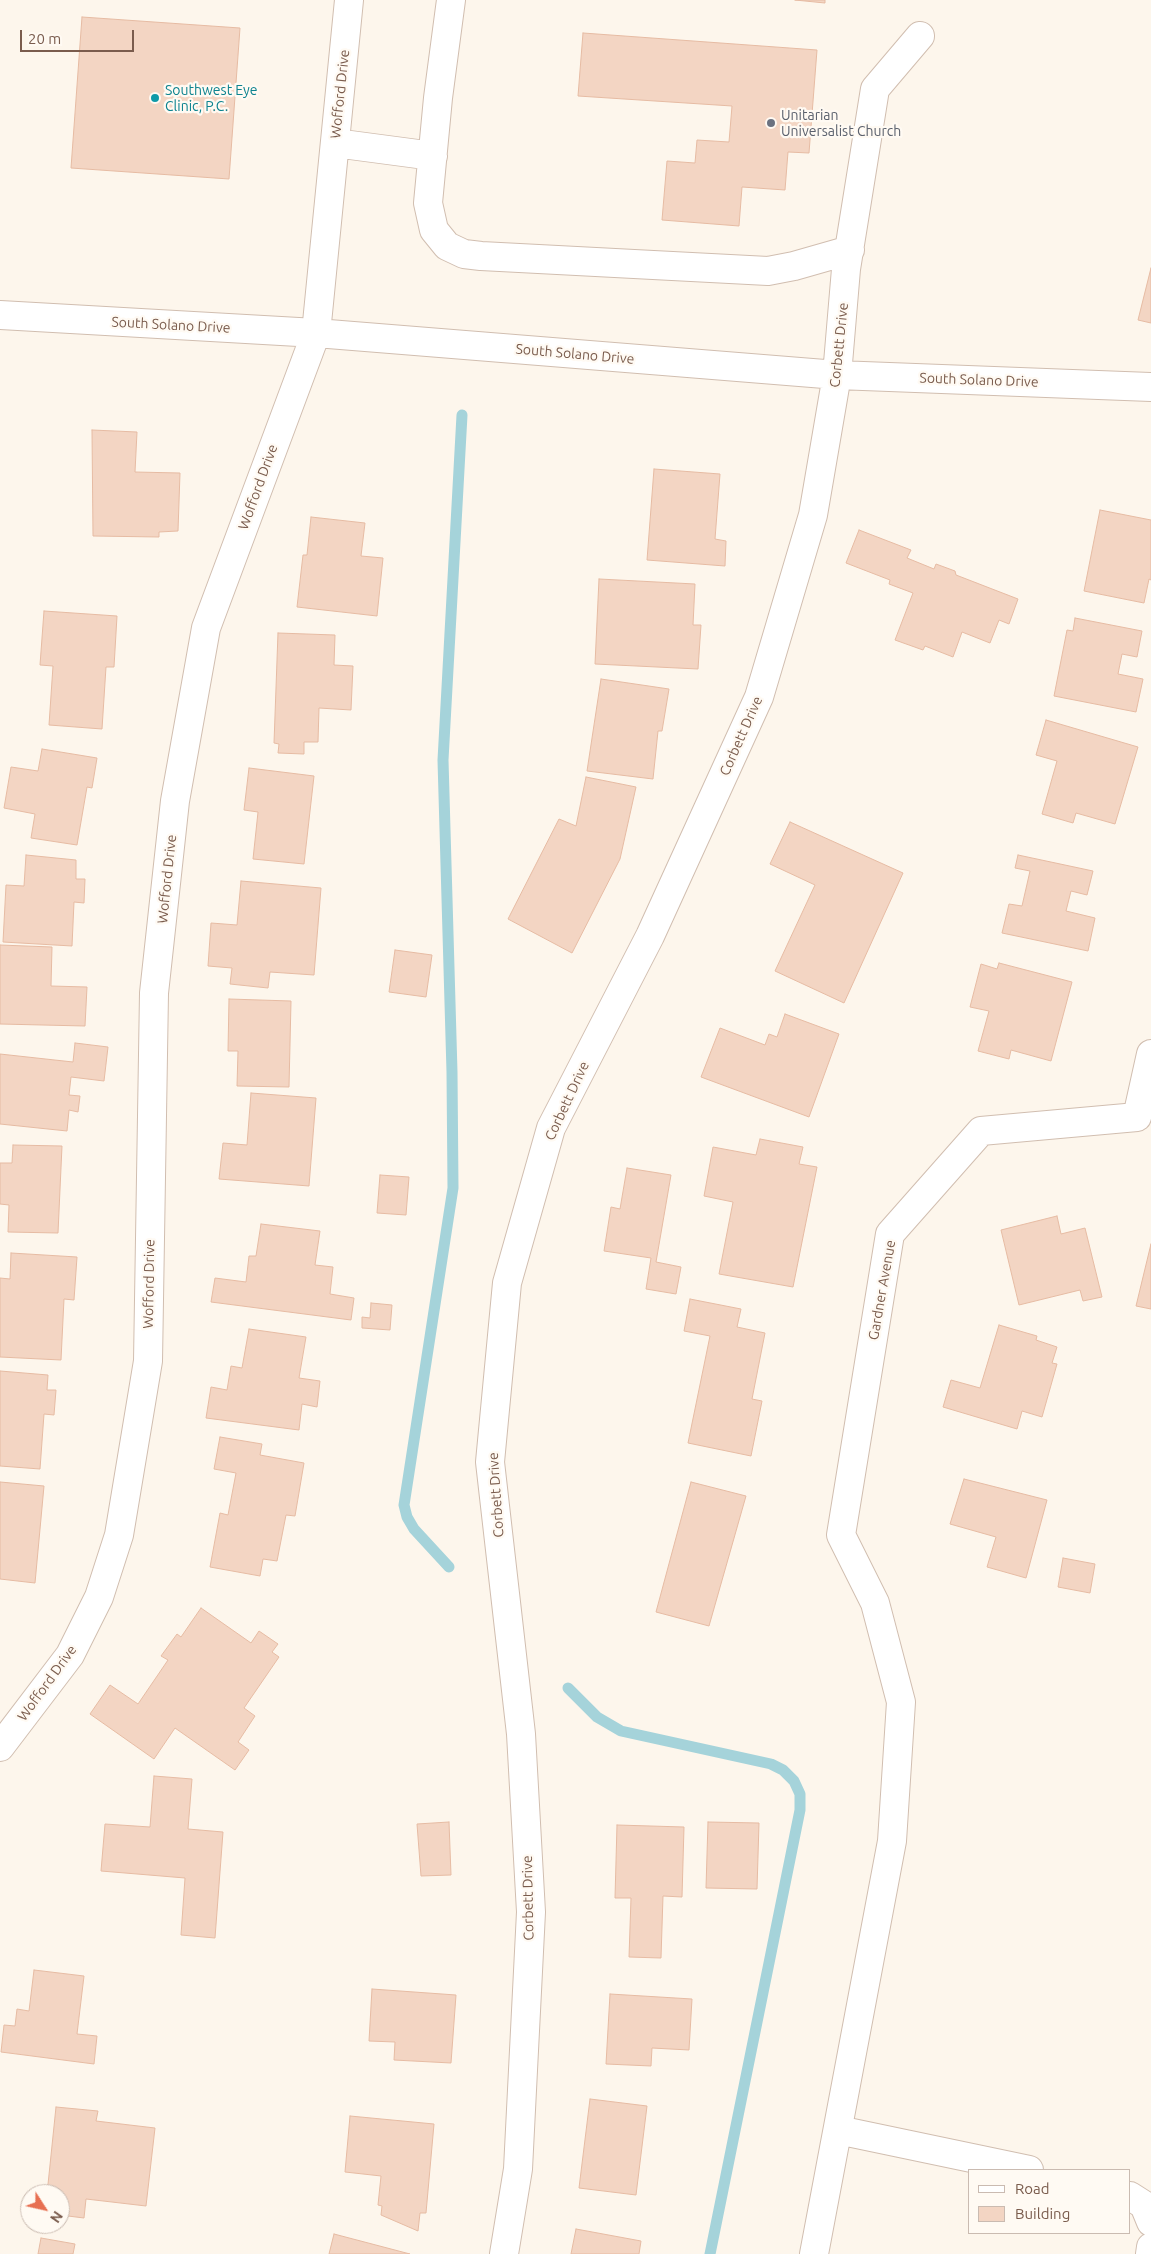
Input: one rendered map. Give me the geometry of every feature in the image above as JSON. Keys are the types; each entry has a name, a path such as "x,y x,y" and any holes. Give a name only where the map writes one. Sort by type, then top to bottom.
{"street":[{"name":"Wofford Drive","path":"0,1747 70,1654 99,1597 119,1534 148,1360 154,993 175,802 206,628 316,333 349,0"},
{"path":"451,0 428,203 434,230 447,246 464,254 768,271 794,266 850,250"},
{"name":"Corbett Drive","path":"504,2254 518,2169 531,1912 521,1734 490,1462 507,1283 551,1128 650,936 759,698 813,515 837,375 850,250 875,89 920,36"},
{"path":"335,143 433,156"},
{"name":"South Solano Drive","path":"0,315 316,333 837,375 1151,387"},
{"name":"Gardner Avenue","path":"814,2254 892,1841 902,1702 875,1603 841,1535 890,1234 981,1131 1144,1118 1151,1054"},
{"path":"838,2130 1024,2169"},
{"path":"1131,2197 1144,2205 1151,2222"},
{"path":"1150,2254 1151,2247"}],"building":[{"path":"795,0 825,0 825,3"},
{"name":"Southwest Eye Clinic, P.C.","path":"82,17 240,28 229,179 71,168"},
{"name":"Unitarian Universalist Church","path":"583,33 817,50 809,153 788,152 785,190 742,187 739,226 662,220 667,161 695,163 697,140 729,142 732,106 578,96"},
{"path":"1151,268 1151,323 1138,320"},
{"path":"92,430 137,432 135,472 180,473 178,531 159,532 159,537 93,536"},
{"path":"654,469 720,474 715,539 726,541 725,566 647,560"},
{"path":"1100,510 1151,520 1151,580 1149,579 1144,603 1084,591"},
{"path":"311,517 365,523 361,556 383,558 377,616 297,607 303,555 307,555"},
{"path":"859,530 911,550 907,558 934,569 936,564 955,571 956,575 1018,599 1009,624 999,620 990,643 962,632 953,657 925,646 923,650 895,640 913,593 889,584 890,580 846,563"},
{"path":"599,579 695,584 693,625 701,625 698,669 595,664"},
{"path":"44,611 117,616 114,667 106,667 102,729 49,725 53,666 40,665"},
{"path":"1075,618 1142,631 1137,657 1122,654 1118,674 1143,679 1136,712 1054,696 1067,630 1073,631"},
{"path":"278,633 335,635 334,665 353,666 351,710 319,708 318,742 304,742 304,754 278,753 279,744 274,743"},
{"path":"601,679 669,689 662,731 658,731 653,779 587,771"},
{"path":"1046,720 1138,747 1115,824 1076,813 1073,823 1042,814 1057,761 1036,755"},
{"path":"42,749 97,758 92,788 87,787 77,845 31,838 35,814 4,808 11,767 38,771"},
{"path":"249,768 314,776 304,864 253,859 258,812 244,810"},
{"path":"586,777 636,787 620,859 572,953 508,919 559,819 576,826"},
{"path":"790,822 903,873 844,1003 775,971 815,885 770,864"},
{"path":"26,855 76,860 76,879 85,879 84,903 74,902 72,946 3,942 6,885 24,886"},
{"path":"1018,855 1093,871 1087,895 1071,891 1066,911 1095,918 1088,951 1002,933 1009,904 1022,906 1030,871 1015,868"},
{"path":"241,881 321,888 314,975 270,972 268,988 230,984 232,968 208,966 211,923 237,925"},
{"path":"0,945 52,947 51,986 87,987 85,1026 0,1024"},
{"path":"395,950 432,955 426,997 389,992"},
{"path":"999,963 1072,982 1051,1061 1011,1050 1009,1059 978,1051 989,1011 970,1007 981,964 997,969"},
{"path":"229,999 291,1001 289,1087 237,1086 238,1051 228,1051"},
{"path":"785,1014 839,1034 809,1117 701,1077 720,1028 765,1045 769,1034 777,1037"},
{"path":"75,1043 108,1047 104,1081 71,1077 69,1095 80,1096 78,1112 69,1110 67,1131 0,1124 0,1054 73,1062"},
{"path":"251,1093 316,1098 309,1186 219,1179 223,1143 247,1145"},
{"path":"760,1139 803,1147 799,1164 817,1167 793,1287 719,1274 733,1202 704,1196 713,1147 756,1155"},
{"path":"13,1145 62,1146 58,1233 8,1232 9,1205 0,1204 0,1163 12,1163"},
{"path":"627,1168 671,1175 656,1262 681,1267 676,1294 646,1289 651,1258 604,1251 611,1207 620,1209"},
{"path":"380,1175 409,1177 406,1215 377,1213"},
{"path":"1057,1216 1061,1234 1085,1228 1102,1297 1083,1301 1080,1290 1019,1305 1001,1230"},
{"path":"261,1224 320,1231 315,1265 333,1267 330,1294 354,1298 351,1320 211,1302 215,1278 246,1282 249,1256 256,1256"},
{"path":"1151,1244 1151,1309 1136,1306"},
{"path":"11,1253 77,1257 74,1300 64,1299 61,1360 0,1357 0,1278 10,1279"},
{"path":"690,1299 741,1309 737,1327 765,1333 752,1399 762,1401 751,1456 688,1443 710,1336 684,1331"},
{"path":"371,1303 392,1305 390,1330 362,1328 362,1317 370,1318"},
{"path":"999,1325 1037,1336 1036,1340 1057,1347 1052,1363 1057,1364 1042,1417 1022,1411 1017,1429 943,1407 951,1380 980,1388"},
{"path":"249,1329 306,1337 299,1378 320,1381 317,1407 302,1404 299,1430 206,1418 211,1387 227,1390 231,1366 242,1368"},
{"path":"0,1371 48,1375 47,1390 56,1390 54,1415 44,1414 40,1469 0,1466"},
{"path":"220,1437 262,1444 260,1455 304,1463 295,1516 286,1515 277,1561 263,1559 260,1576 210,1567 220,1513 228,1515 236,1473 214,1469"},
{"path":"964,1479 1047,1500 1026,1578 987,1567 996,1537 950,1524"},
{"path":"0,1482 44,1486 35,1583 0,1579"},
{"path":"691,1482 746,1496 709,1626 656,1612"},
{"path":"1063,1558 1095,1564 1090,1593 1058,1587"},
{"path":"201,1608 251,1643 259,1631 278,1644 272,1652 279,1657 244,1708 255,1716 238,1742 249,1750 235,1770 175,1728 154,1759 90,1714 110,1685 138,1704 168,1660 161,1656 177,1634 181,1637"},
{"path":"154,1776 192,1779 188,1829 223,1832 215,1938 181,1935 185,1878 101,1871 105,1824 150,1827"},
{"path":"449,1822 451,1875 421,1876 417,1824"},
{"path":"708,1822 759,1823 757,1889 706,1888"},
{"path":"617,1825 684,1827 682,1897 663,1896 661,1958 629,1957 631,1898 615,1898"},
{"path":"34,1970 84,1976 77,2034 97,2036 94,2064 1,2052 4,2025 15,2026 17,2009 29,2011"},
{"path":"372,1989 456,1995 451,2063 394,2060 395,2042 369,2041"},
{"path":"610,1994 692,1999 689,2050 652,2048 651,2066 606,2064"},
{"path":"590,2099 647,2106 636,2195 579,2188"},
{"path":"56,2107 98,2111 96,2121 155,2128 146,2206 86,2199 84,2218 70,2216 70,2184 48,2184"},
{"path":"350,2116 434,2124 426,2213 420,2213 418,2231 381,2215 382,2206 378,2205 381,2176 345,2172"},
{"path":"576,2229 641,2241 639,2254 571,2254"},
{"path":"334,2234 410,2254 329,2254"},
{"path":"41,2238 75,2244 73,2254 38,2254"}],"waterway":[{"path":"449,1567 414,1529 407,1517 404,1505 453,1188 452,1072 443,760 462,415"},
{"path":"568,1688 597,1717 621,1731 771,1764 783,1770 794,1781 800,1794 800,1810 710,2254"}],"place":[{"name":"Southwest Eye Clinic, P.C.","path":"155,98"},
{"name":"Unitarian Universalist Church","path":"771,123"}]}
